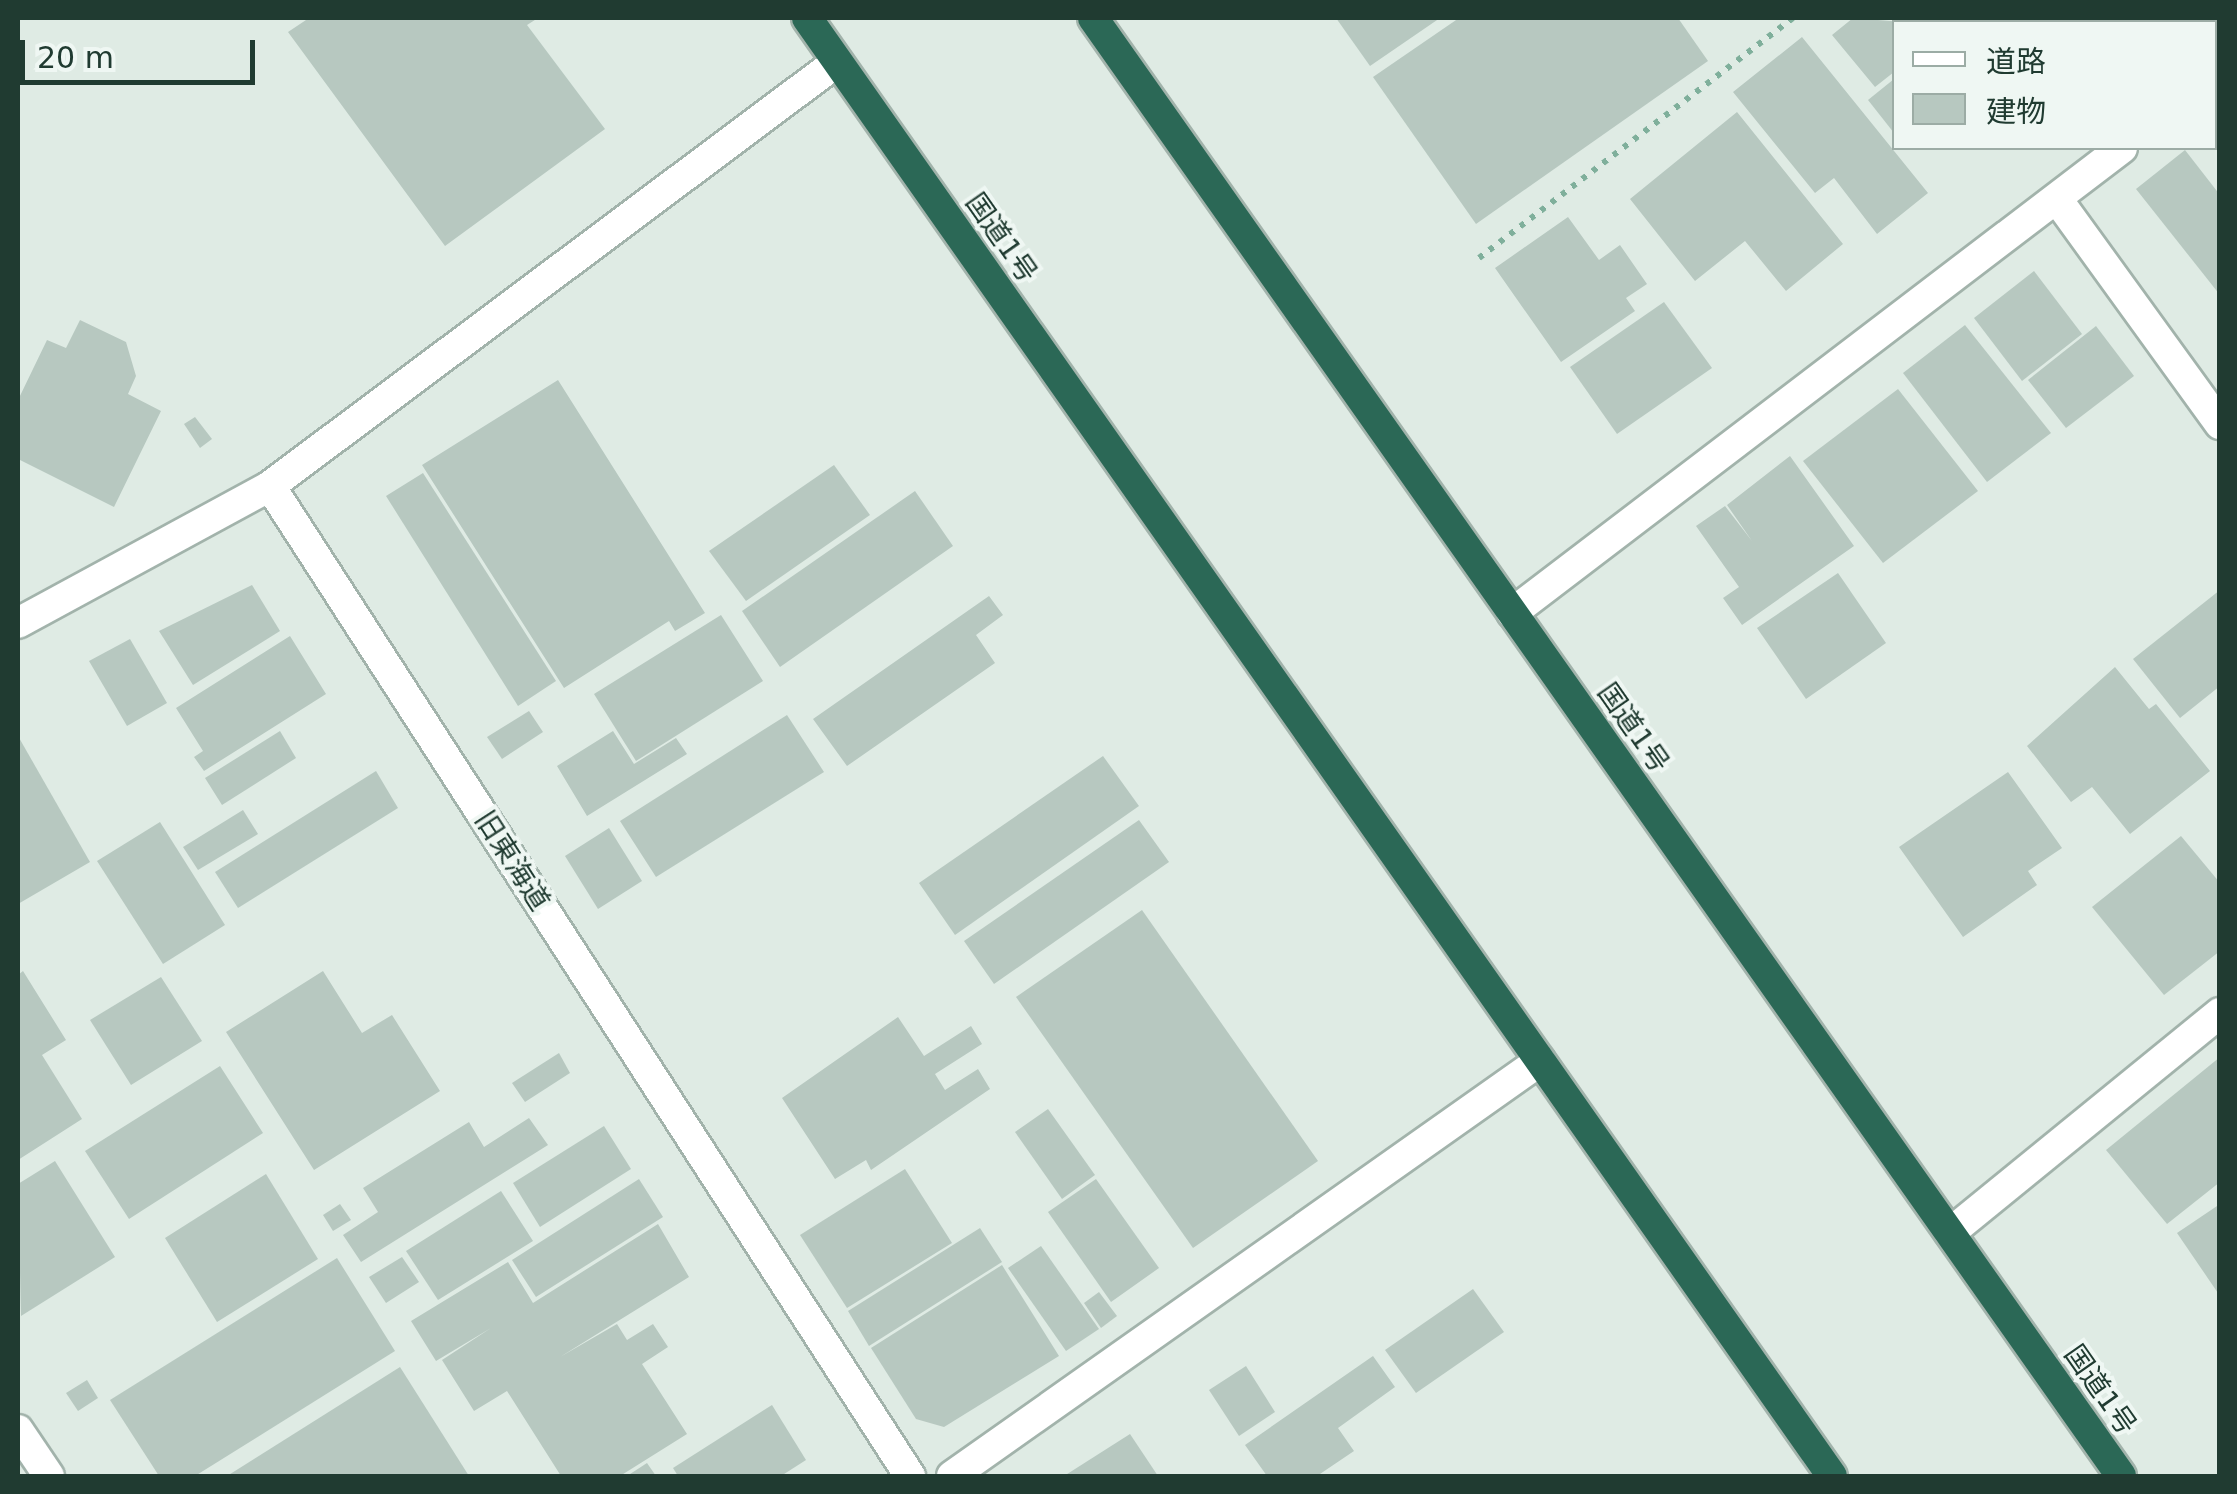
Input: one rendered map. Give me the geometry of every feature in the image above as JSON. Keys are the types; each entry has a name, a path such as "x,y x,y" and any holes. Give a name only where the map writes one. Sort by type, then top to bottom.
{"highway":[{"name":"国道1号","path":"806,18 1832,1476"},
{"name":"国道1号","path":"1092,18 2121,1476"}],"street":[{"path":"18,623 270,486 838,62"},
{"path":"1512,613 2119,150"},
{"path":"2057,199 2220,424"},
{"name":"旧東海道","path":"270,486 910,1476"},
{"path":"1950,1233 2220,1013"},
{"path":"952,1476 1540,1060"},
{"path":"18,1430 48,1476"}],"path":[{"path":"1480,258 1792,18"}],"building":[{"path":"309,18 538,18 527,25 605,129 445,246 288,32"},
{"path":"1336,18 1440,18 1370,66"},
{"path":"1459,18 1678,18 1708,61 1476,224 1373,77"},
{"path":"1853,18 1892,21 1892,74 1875,87 1832,35"},
{"path":"2097,18 2099,20 1977,20"},
{"path":"1802,37 1928,193 1877,234 1834,178 1815,193 1733,92"},
{"path":"1892,81 1892,130 1868,100"},
{"path":"1737,112 1843,244 1786,291 1745,241 1695,281 1630,199"},
{"path":"2185,150 2220,195 2220,295 2136,189"},
{"path":"1568,217 1599,260 1620,245 1647,284 1626,298 1635,311 1561,362 1495,268"},
{"path":"2034,271 2082,334 2022,381 1974,318"},
{"path":"1664,302 1712,368 1617,434 1570,367"},
{"path":"80,320 126,342 136,376 128,394 161,411 114,507 18,459 18,400 47,340 66,348"},
{"path":"1965,325 2051,433 1987,482 1903,373"},
{"path":"2096,326 2134,376 2066,428 2028,380"},
{"path":"558,380 705,613 675,631 669,621 564,688 422,465"},
{"path":"1898,389 1978,491 1883,563 1803,461"},
{"path":"195,417 212,439 200,448 184,424"},
{"path":"1790,456 1854,546 1742,625 1723,598 1739,587 1696,526 1725,506 1752,541 1727,505"},
{"path":"834,465 870,515 746,601 709,551"},
{"path":"423,473 556,681 518,706 386,496"},
{"path":"915,491 953,546 780,667 742,611"},
{"path":"1838,573 1886,643 1806,699 1757,628"},
{"path":"252,585 280,631 193,685 159,631"},
{"path":"2220,590 2220,686 2180,718 2133,659"},
{"path":"989,596 1003,615 976,635 995,663 847,766 813,719"},
{"path":"721,615 763,681 636,761 594,694"},
{"path":"290,636 326,694 204,771 194,757 203,751 176,708"},
{"path":"130,639 167,703 127,726 89,661"},
{"path":"2115,667 2149,709 2156,704 2210,771 2130,834 2092,787 2071,802 2027,746"},
{"path":"529,711 543,732 502,759 487,737"},
{"path":"787,715 824,772 656,877 620,821"},
{"path":"280,731 296,758 222,805 205,778"},
{"path":"613,731 634,764 676,738 687,754 587,816 557,766"},
{"path":"18,736 90,862 18,904"},
{"path":"1103,756 1139,806 955,935 919,883"},
{"path":"376,771 398,808 238,908 215,872"},
{"path":"2008,772 2062,848 2028,871 2037,885 1963,937 1899,847"},
{"path":"243,810 258,834 198,870 183,847"},
{"path":"1139,820 1169,862 994,984 964,941"},
{"path":"160,822 225,925 163,964 97,861"},
{"path":"609,828 642,881 598,909 565,856"},
{"path":"2181,836 2220,883 2220,951 2164,995 2092,907"},
{"path":"1142,910 1318,1161 1193,1248 1016,997"},
{"path":"23,971 66,1040 42,1055 82,1119 18,1160 18,975"},
{"path":"323,971 362,1033 392,1015 440,1091 314,1170 226,1032"},
{"path":"161,977 202,1041 131,1085 90,1020"},
{"path":"898,1017 924,1056 971,1026 982,1044 935,1074 945,1090 978,1069 990,1089 871,1170 866,1160 835,1179 782,1098"},
{"path":"559,1053 570,1073 525,1102 512,1083"},
{"path":"2220,1057 2220,1182 2167,1224 2106,1150"},
{"path":"220,1066 263,1133 129,1219 85,1151"},
{"path":"1048,1109 1095,1175 1062,1199 1015,1132"},
{"path":"529,1118 548,1145 361,1262 343,1235 378,1212 363,1188 469,1122 484,1147"},
{"path":"604,1126 631,1169 540,1227 513,1183"},
{"path":"55,1161 115,1257 21,1316 18,1184"},
{"path":"905,1169 952,1243 847,1308 800,1235"},
{"path":"266,1174 318,1259 217,1322 165,1238"},
{"path":"639,1179 663,1217 536,1297 512,1260"},
{"path":"1096,1179 1159,1268 1111,1302 1048,1212"},
{"path":"501,1191 533,1241 438,1300 406,1251"},
{"path":"340,1204 351,1220 333,1231 323,1215"},
{"path":"2220,1204 2220,1296 2177,1233"},
{"path":"658,1224 689,1277 560,1357 617,1324 627,1340 653,1324 668,1347 642,1364 687,1434 620,1476 561,1476 507,1391 474,1411 442,1360 491,1328 436,1361 411,1321 508,1262 533,1303"},
{"path":"980,1228 1002,1262 869,1346 848,1311"},
{"path":"1041,1246 1099,1329 1066,1351 1008,1268"},
{"path":"402,1257 419,1282 386,1303 369,1277"},
{"path":"337,1258 395,1351 195,1476 159,1476 110,1400"},
{"path":"1002,1265 1059,1356 944,1427 916,1419 871,1348"},
{"path":"1473,1289 1504,1332 1416,1393 1385,1350"},
{"path":"1099,1292 1117,1316 1101,1328 1084,1303"},
{"path":"1373,1356 1395,1387 1338,1428 1354,1451 1317,1476 1267,1476 1245,1445"},
{"path":"1246,1366 1275,1412 1239,1436 1209,1390"},
{"path":"400,1367 469,1476 227,1476"},
{"path":"87,1380 98,1398 78,1411 66,1393"},
{"path":"772,1405 806,1460 781,1476 678,1476 673,1468"},
{"path":"1130,1434 1158,1476 1064,1476"},
{"path":"647,1463 656,1476 627,1476"}]}
